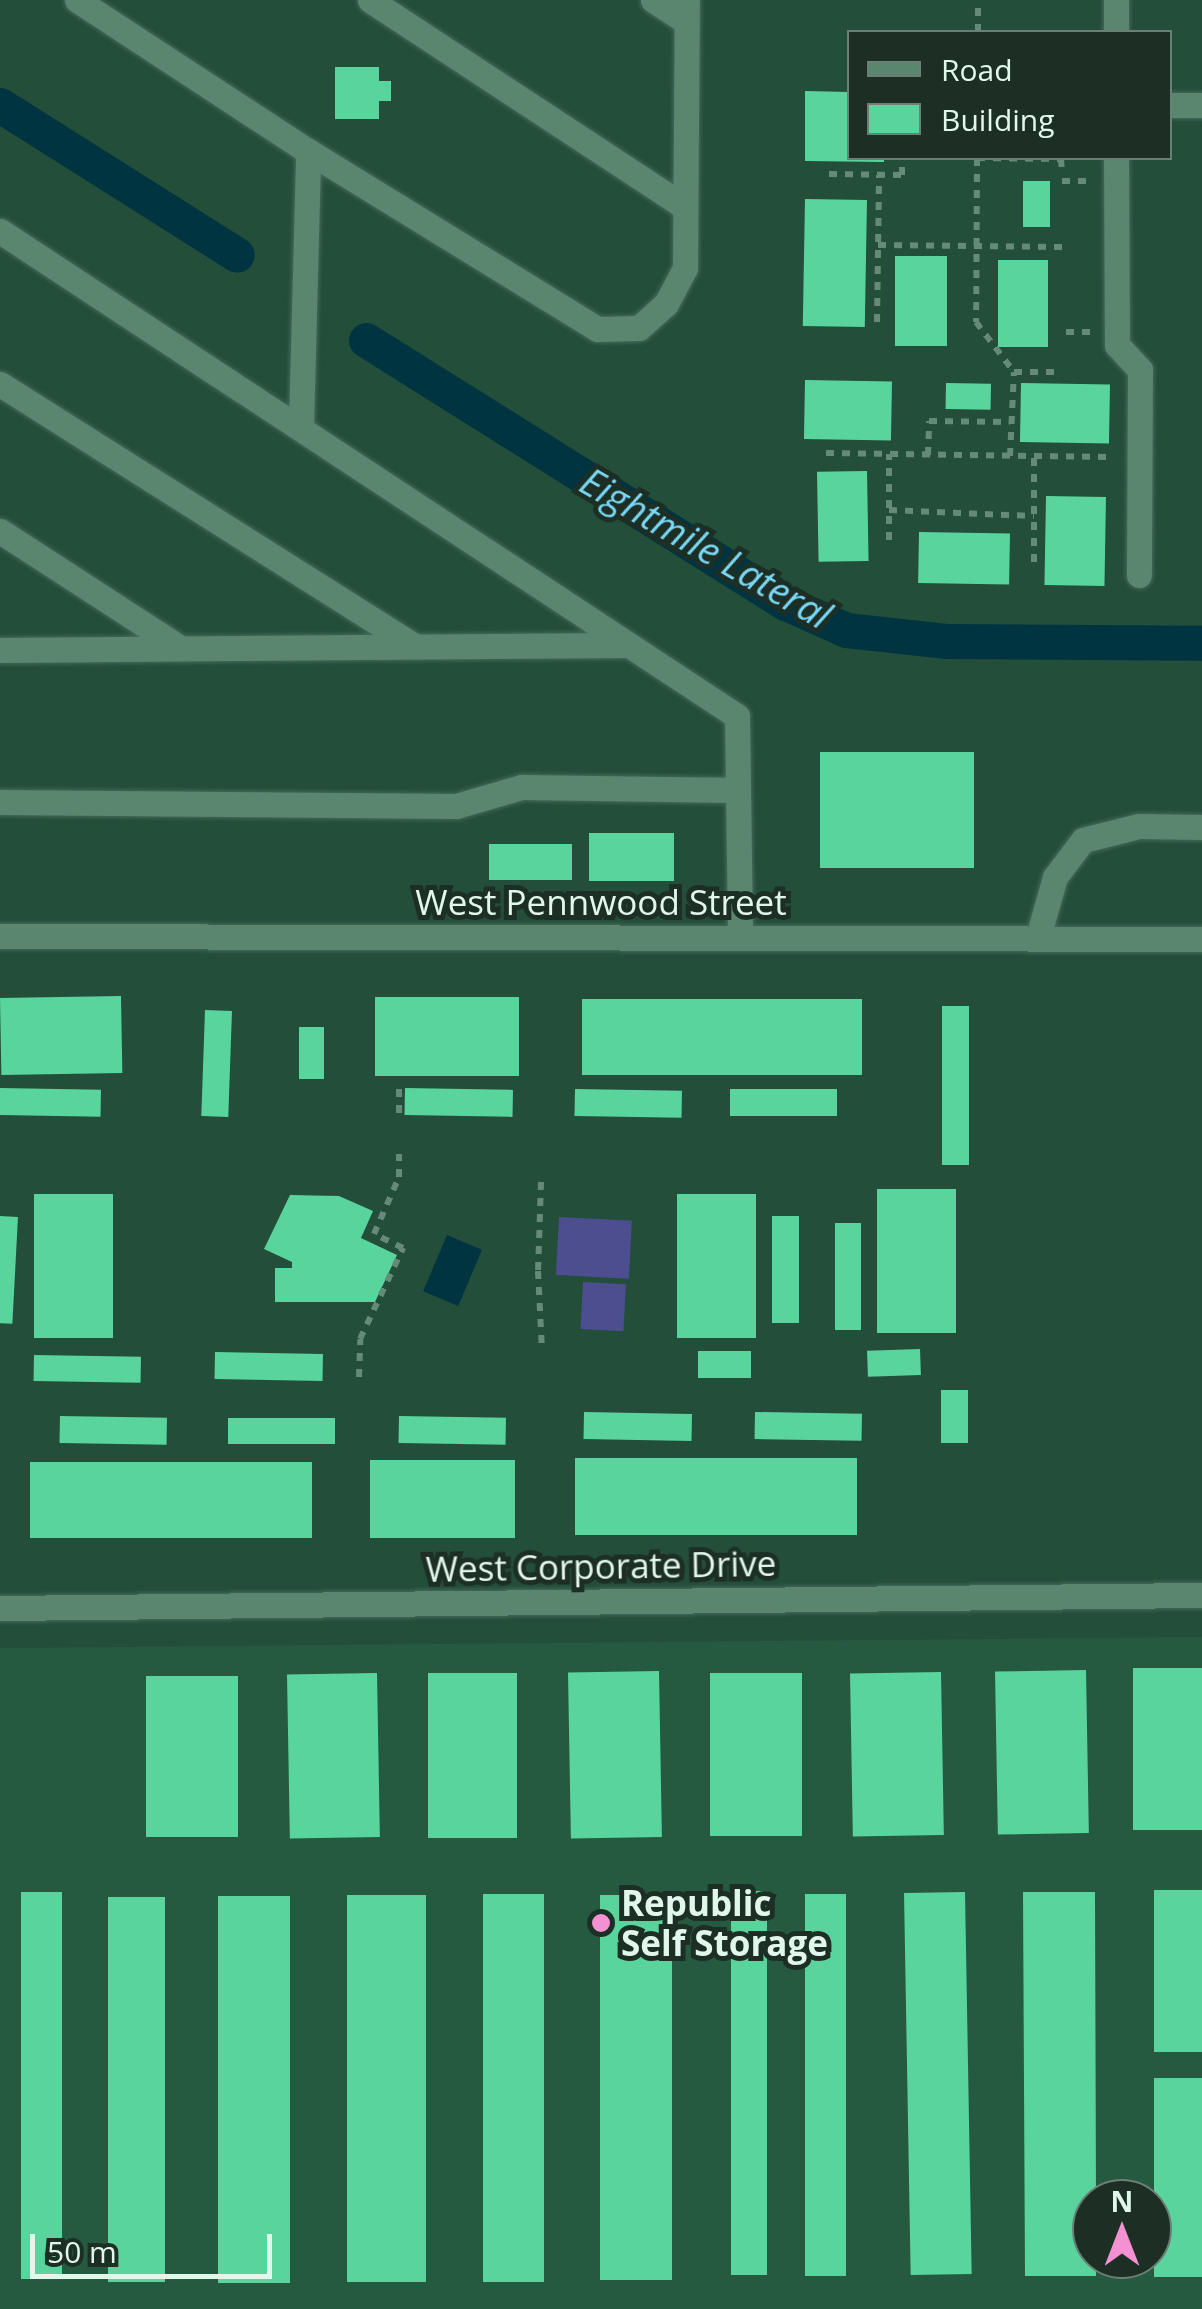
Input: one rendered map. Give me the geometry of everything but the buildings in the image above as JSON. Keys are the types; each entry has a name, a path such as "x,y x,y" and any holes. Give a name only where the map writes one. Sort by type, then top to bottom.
{"street":[{"path":"77,0 308,151 597,329 640,328 666,304 684,268 687,11 653,0"},
{"path":"370,0 685,207"},
{"path":"1116,0 1116,30"},
{"path":"1172,105 1202,105"},
{"path":"301,427 308,151"},
{"path":"1116,160 1117,345 1140,370 1139,575"},
{"path":"0,231 737,716 740,937"},
{"path":"0,384 416,647"},
{"path":"0,531 180,648"},
{"path":"0,650 629,645"},
{"path":"0,802 456,806 522,787 738,790"},
{"path":"1038,937 1055,877 1083,840 1140,826 1202,827"},
{"name":"West Pennwood Street","path":"0,936 1202,939"},
{"name":"West Corporate Drive","path":"0,1608 1202,1594"}],"path":[{"path":"978,0 978,30"},
{"path":"829,174 902,175 902,160"},
{"path":"978,160 976,322 1014,372 1010,456"},
{"path":"1060,160 1062,173"},
{"path":"877,322 879,175"},
{"path":"878,245 1062,246"},
{"path":"1014,372 1062,372"},
{"path":"928,455 929,422 1010,422"},
{"path":"826,453 1119,458"},
{"path":"889,454 889,540"},
{"path":"1034,456 1034,562"},
{"path":"889,510 1034,516"},
{"path":"398,1090 399,1116"},
{"path":"360,1376 360,1339 403,1248 374,1234 400,1178 400,1154"},
{"path":"541,1182 538,1271 542,1350"}],"shaded area":[{"path":"559,1217 632,1221 629,1279 556,1275"},
{"path":"583,1282 626,1284 623,1331 581,1329"},
{"name":"Republic Self Storage","path":"1202,1637 1202,2309 0,2309 0,1648"}],"water":[{"path":"447,1235 482,1250 458,1306 423,1291"}],"waterway":[{"name":"Eightmile Lateral","path":"0,105 237,255"},
{"name":"Eightmile Lateral","path":"366,340 786,603 846,630 945,641 1202,643"}],"place":[{"name":"Republic Self Storage","path":"601,1923"}]}
